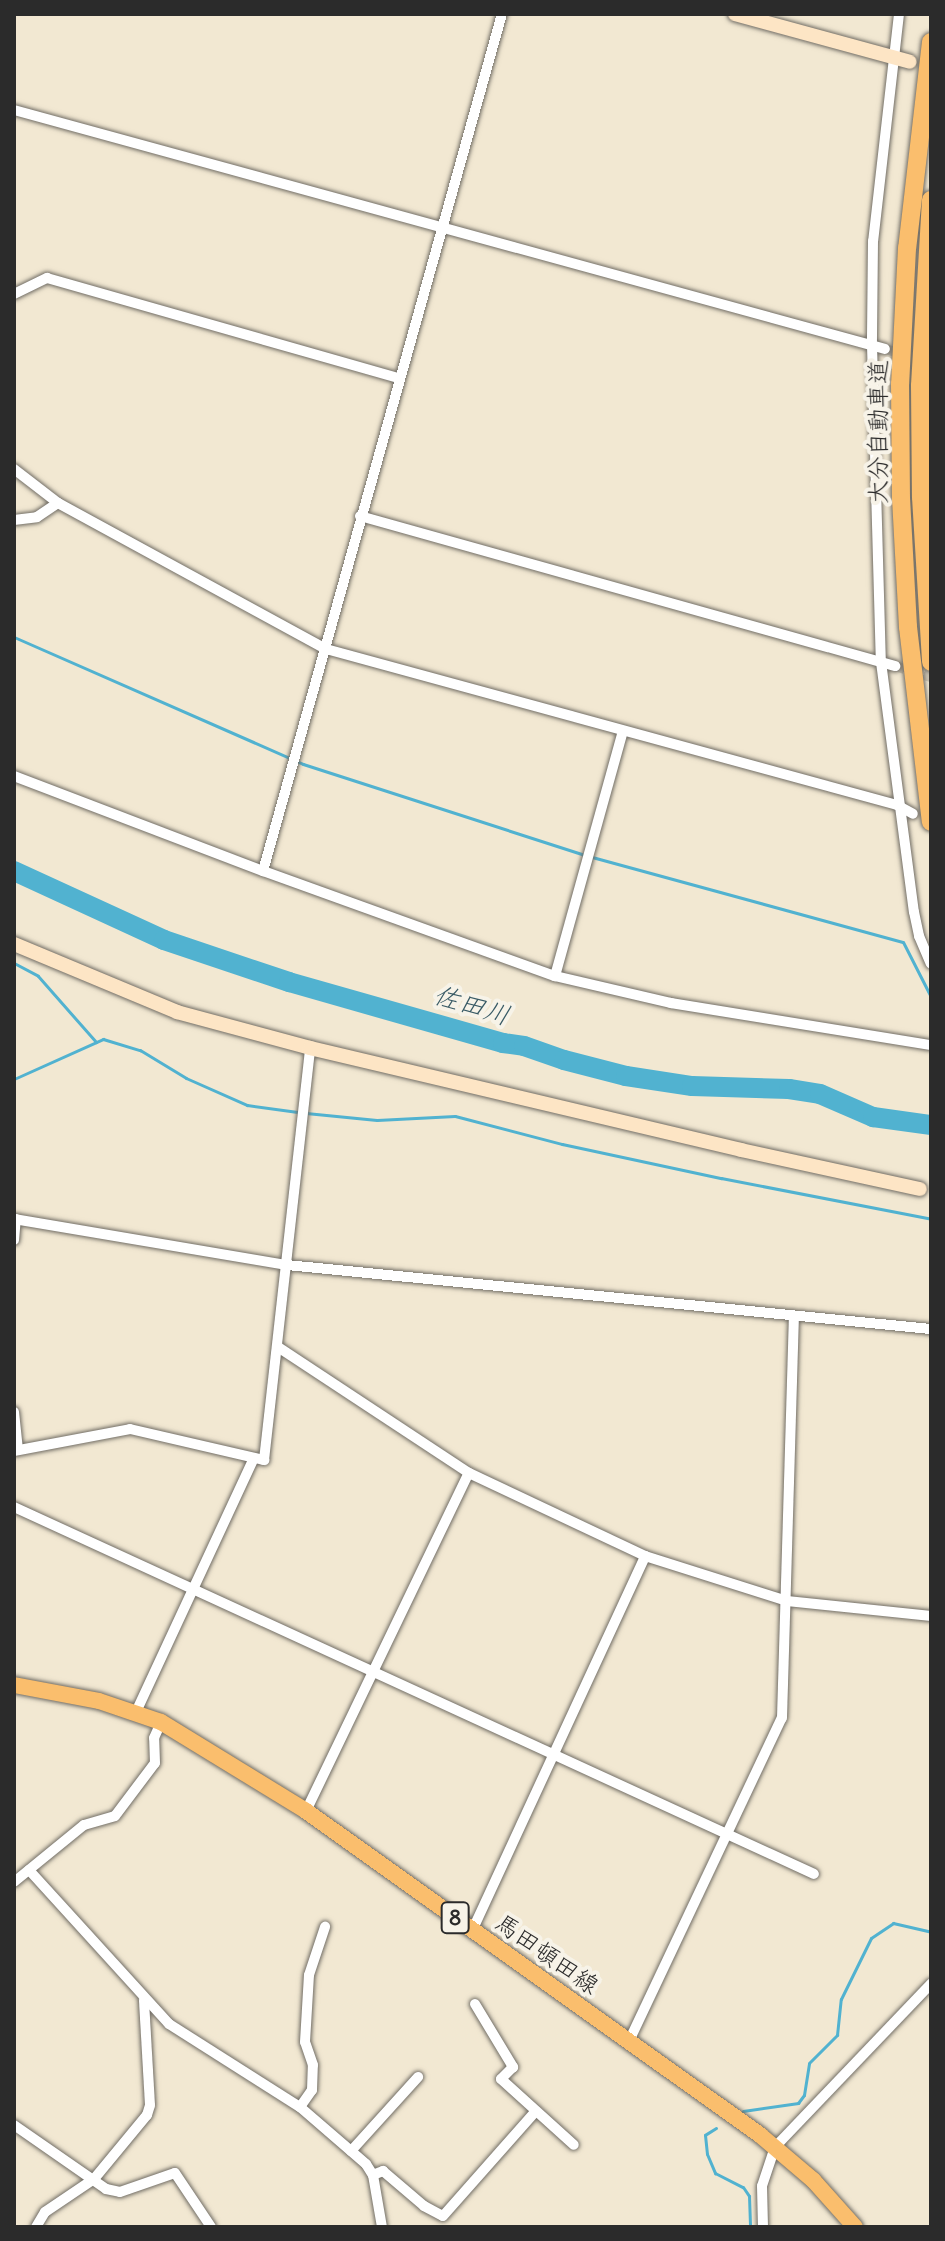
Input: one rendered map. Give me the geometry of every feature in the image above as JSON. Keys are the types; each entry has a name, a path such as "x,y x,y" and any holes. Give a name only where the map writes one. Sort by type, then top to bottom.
{"highway":[{"name":"大分自動車道","path":"931,42 907,248 900,384 901,498 908,627 931,822"},
{"name":"大分自動車道","path":"931,200 920,386 921,497 931,662"}],"main road":[{"name":"馬田頓田線","path":"14,1685 87,1698 161,1722 306,1811 775,2147 813,2180 855,2227"}],"street":[{"path":"263,871 502,14"},
{"path":"735,14 910,62"},
{"path":"899,14 873,241 872,345 881,662 897,805 919,936 931,964"},
{"path":"14,110 441,230 885,349"},
{"path":"14,294 47,278 399,378"},
{"path":"14,469 58,503 326,649 897,805 913,814"},
{"path":"14,520 37,517 58,503"},
{"path":"360,516 895,666"},
{"path":"555,976 623,731"},
{"path":"14,776 263,871 555,976 671,1003 931,1045"},
{"path":"14,944 177,1012 310,1048 926,1190"},
{"path":"14,952 41,957"},
{"path":"14,1412 16,1451 130,1429 264,1460 310,1048"},
{"path":"14,1240 15,1219 287,1265 931,1329"},
{"path":"629,2041 782,1718 794,1316"},
{"path":"278,1347 469,1473 645,1556 787,1601 931,1616"},
{"path":"136,1712 254,1458"},
{"path":"306,1811 469,1473"},
{"path":"14,1507 814,1874"},
{"path":"472,1931 645,1556"},
{"path":"14,1882 84,1825 115,1816 155,1763 154,1738 161,1722"},
{"path":"29,1870 169,2024 300,2107 351,2151 373,2175 382,2227"},
{"path":"300,2107 312,2090 313,2065 305,2042 309,1975 325,1927"},
{"path":"763,2227 762,2186 775,2147 931,1984"},
{"path":"36,2227 45,2212 94,2179 150,2105 144,2000"},
{"path":"475,2004 513,2067 501,2079 574,2145"},
{"path":"351,2151 418,2077"},
{"path":"373,2175 383,2171 424,2206 443,2216 536,2111"},
{"path":"14,2125 106,2189 120,2192 175,2173 211,2227"}],"waterway":[{"path":"14,637 303,764 585,855"},
{"path":"592,857 903,942 931,997"},
{"name":"佐田川","path":"14,871 164,940 289,982 503,1043 524,1046 564,1060 626,1076 692,1086 789,1089 820,1094 873,1117 931,1125"},
{"path":"14,963 38,976 96,1042"},
{"path":"14,1079 103,1039 140,1050 186,1078 247,1105 298,1112"},
{"path":"306,1113 377,1120 455,1116 562,1144 931,1219"},
{"path":"743,2111 798,2103 804,2095 809,2063 837,2035 841,1999 871,1938 893,1923 931,1932"},
{"path":"716,2128 705,2135 707,2154 715,2173 743,2187 749,2196 750,2227"}],"tunnel":[{"path":"885,349 931,362"},
{"path":"895,666 931,677"}]}
